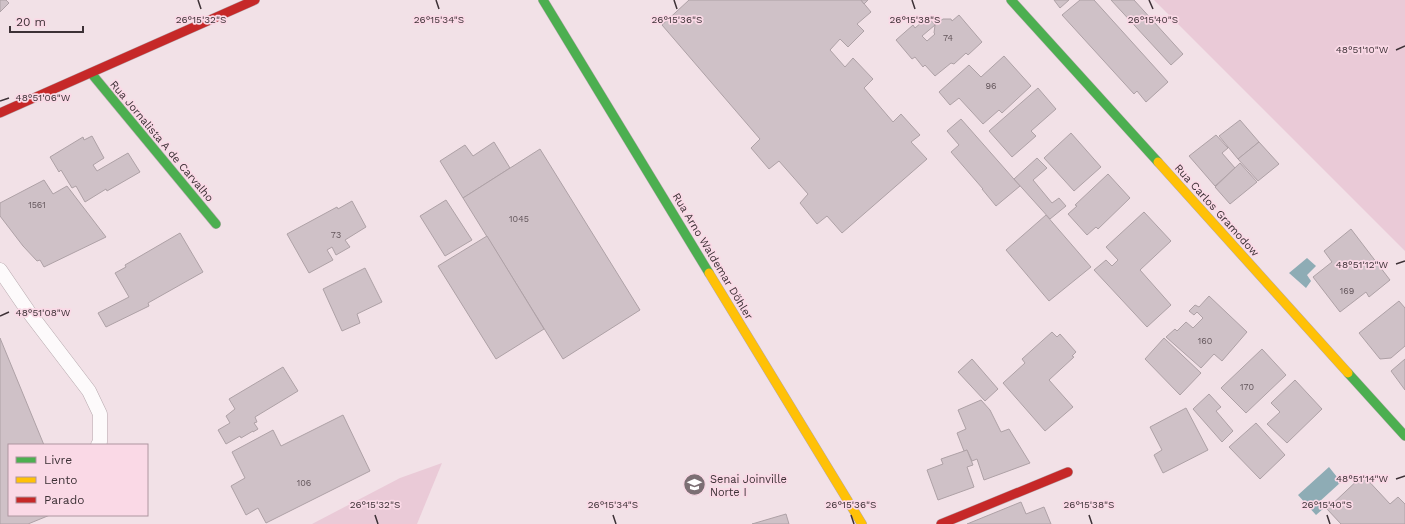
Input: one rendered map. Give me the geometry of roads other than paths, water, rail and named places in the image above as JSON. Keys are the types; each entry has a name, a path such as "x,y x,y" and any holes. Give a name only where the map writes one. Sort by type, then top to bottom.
{"street":[{"path":"0,113 255,0"},
{"name":"Rua Arno Waldemar Döhler","path":"543,0 862,524"},
{"name":"Rua Carlos Gramodow","path":"1012,0 1405,436"},
{"name":"Rua Jornalista A de Carvalho","path":"90,73 216,224"},
{"path":"941,524 1068,472"}],"lane":[{"path":"0,270 28,311 89,391 100,414 100,442 99,444"}],"water":[{"path":"1307,258 1316,266 1307,275 1311,281 1306,288 1289,273"},
{"path":"1329,467 1341,482 1319,502 1324,508 1316,515 1298,495"}],"place":[{"name":"Senai Joinville Norte I","path":"694,485"}]}
